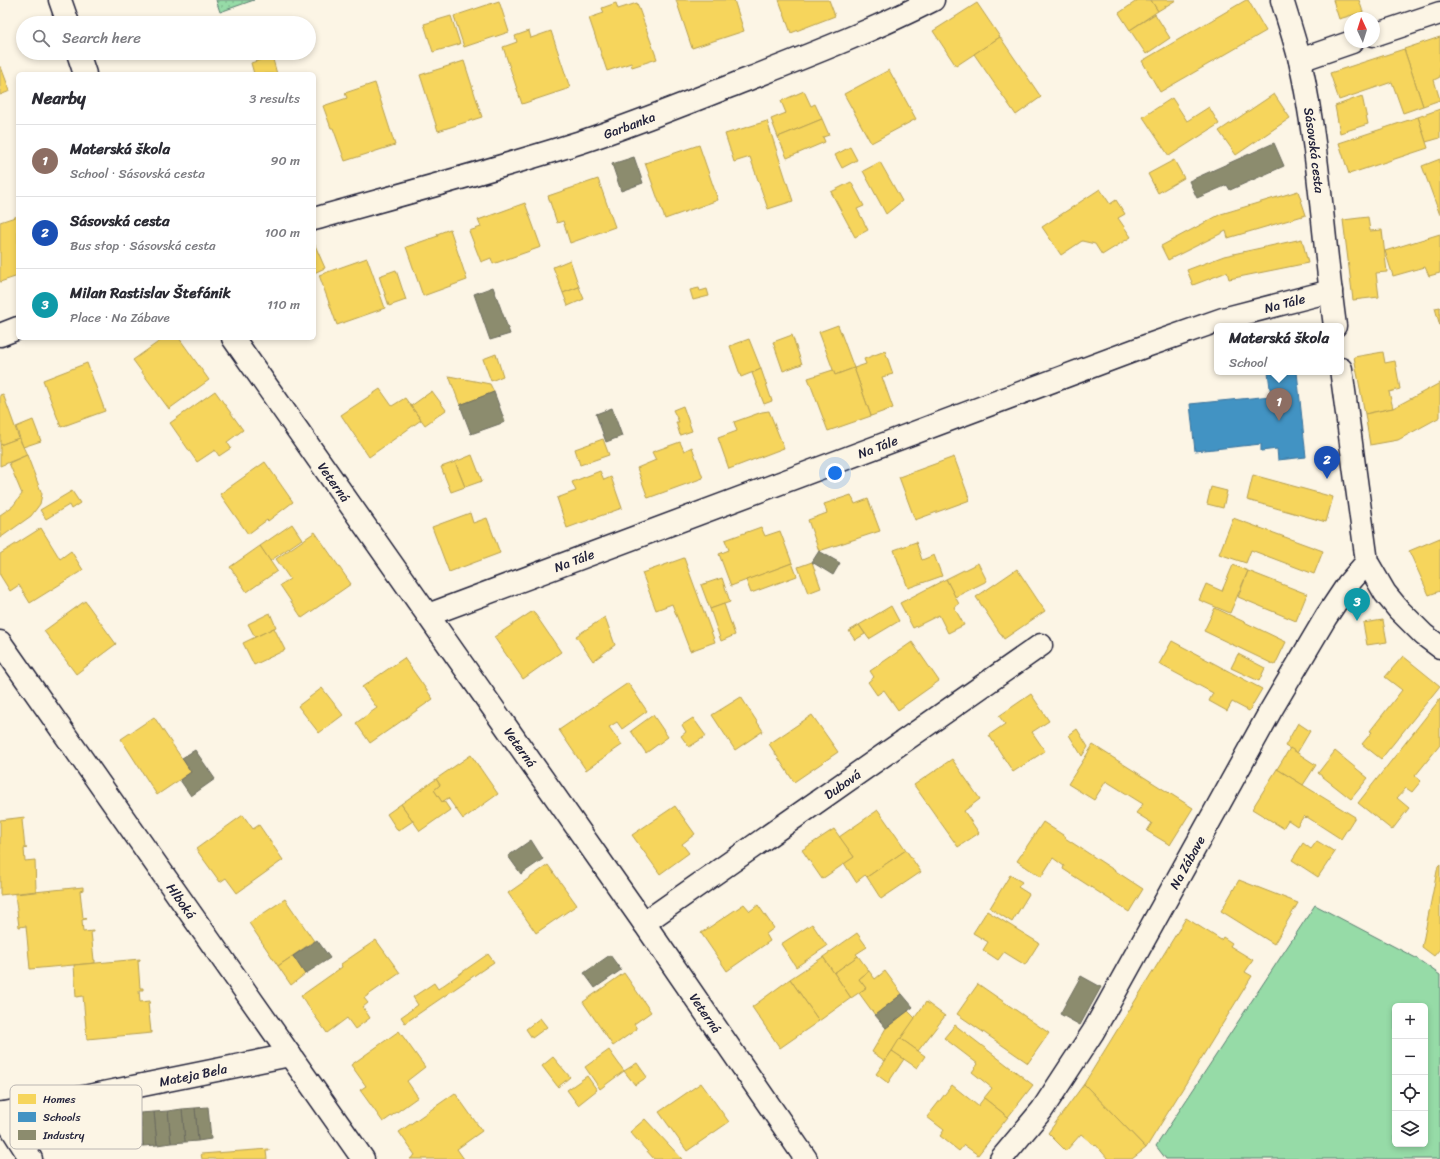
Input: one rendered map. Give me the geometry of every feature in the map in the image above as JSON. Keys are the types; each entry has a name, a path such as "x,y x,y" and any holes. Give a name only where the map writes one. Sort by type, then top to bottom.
{"street":[{"path":"60,0 66,16"},
{"name":"Garbanka","path":"316,218 478,174 582,141 813,54 914,10 933,0"},
{"name":"Sásovská cesta","path":"1282,0 1300,60 1308,100 1318,165 1335,323"},
{"path":"1380,33 1440,13"},
{"path":"1300,60 1344,45"},
{"path":"80,60 84,72"},
{"name":"Na Tále","path":"428,615 1146,346 1223,319 1331,291"},
{"path":"0,335 16,329"},
{"name":"Veterná","path":"234,340 644,922 806,1159"},
{"path":"1342,375 1367,562 1385,593 1399,610 1424,635 1440,647"},
{"name":"Na Zábave","path":"1001,1159 1042,1110 1093,1032 1271,710 1326,617 1348,584 1367,562"},
{"name":"Hlboká","path":"0,642 363,1159"},
{"name":"Dubová","path":"644,922 1041,646"},
{"name":"Mateja Bela","path":"142,1085 290,1055"},
{"name":"Mateja Bela","path":"1,1114 10,1128"},
{"name":"Mateja Bela","path":"24,1149 31,1159"}],"green space":[{"path":"216,0 254,0 220,12"},
{"path":"1315,905 1416,958 1440,975 1440,1159 1166,1159 1156,1146"}],"building: Homes":[{"path":"676,0 734,0 744,31 692,48"},
{"path":"779,0 829,0 835,16 791,33"},
{"path":"1138,0 1151,0 1158,11 1130,30 1119,13"},
{"path":"1151,0 1176,0 1158,11"},
{"path":"1248,0 1266,31 1160,92 1142,61"},
{"path":"1333,0 1359,0 1363,12 1344,12 1344,18 1339,19"},
{"path":"499,1 509,32 464,47 454,16"},
{"path":"616,3 618,9 637,3 657,59 632,67 631,63 607,71 589,18 604,13 602,8"},
{"path":"977,3 1000,37 956,66 933,31"},
{"path":"1155,14 1170,38 1146,54 1130,30"},
{"path":"451,16 460,44 433,52 424,24"},
{"path":"529,31 531,38 551,31 570,88 522,104 503,47 517,42 515,36"},
{"path":"1000,37 1041,97 1016,115 974,54"},
{"path":"1440,37 1440,77 1434,80 1440,100 1423,106 1404,49"},
{"path":"1404,49 1423,106 1403,113 1392,82 1339,100 1330,73"},
{"path":"260,60 273,60 276,72 253,72 251,63"},
{"path":"464,61 482,117 438,131 420,75"},
{"path":"0,67 10,91 0,95"},
{"path":"889,70 916,119 871,143 844,94"},
{"path":"375,83 395,145 345,161 323,106 347,98 345,93"},
{"path":"804,91 811,106 815,104 822,119 778,137 771,119 786,113 781,101"},
{"path":"1274,94 1290,118 1236,155 1219,131"},
{"path":"1362,96 1368,124 1340,133 1335,106"},
{"path":"1172,98 1187,121 1209,107 1219,124 1169,156 1143,117"},
{"path":"1440,109 1440,138 1426,142 1418,117"},
{"path":"1418,117 1428,148 1349,174 1339,143"},
{"path":"822,119 829,135 823,137 825,142 787,158 778,137"},
{"path":"767,121 793,201 768,209 750,157 734,162 725,134"},
{"path":"699,145 718,200 665,219 645,163"},
{"path":"850,147 857,160 842,168 835,155"},
{"path":"1440,159 1440,215 1422,166"},
{"path":"1174,160 1184,178 1158,193 1148,174"},
{"path":"880,162 902,201 886,214 863,171"},
{"path":"598,179 615,227 570,243 563,221 557,223 548,196"},
{"path":"851,182 864,206 857,209 868,230 855,237 831,192"},
{"path":"1100,189 1110,204 1116,200 1125,214 1118,218 1131,237 1102,255 1095,244 1082,241 1061,255 1042,227"},
{"path":"1298,191 1306,215 1228,238 1226,231 1168,260 1161,246 1221,214"},
{"path":"525,203 541,247 493,264 491,258 481,262 469,231 481,227 478,220"},
{"path":"16,217 16,277 0,282 0,222"},
{"path":"1368,217 1370,231 1382,230 1387,272 1376,273 1379,297 1353,300 1343,220"},
{"path":"450,229 467,280 423,296 406,247 438,236 437,234"},
{"path":"1440,234 1440,273 1429,276 1425,267 1393,276 1385,251"},
{"path":"1302,239 1308,263 1229,279 1227,272 1193,285 1187,270 1224,256"},
{"path":"316,248 325,268 316,272"},
{"path":"367,258 385,308 337,325 319,275"},
{"path":"570,260 579,287 563,293 553,267"},
{"path":"396,270 406,300 389,306 379,276"},
{"path":"579,287 584,299 568,306 563,293"},
{"path":"699,288 700,291 707,289 709,296 693,300 690,290"},
{"path":"1440,307 1440,326 1435,308"},
{"path":"838,325 854,368 835,375 819,332"},
{"path":"792,335 802,364 783,371 773,342"},
{"path":"749,339 761,369 741,377 730,346"},
{"path":"161,340 180,340 209,380 169,409 133,360"},
{"path":"885,351 893,374 882,377 893,408 871,416 854,368 866,364 864,359"},
{"path":"1383,352 1385,363 1395,361 1400,389 1389,392 1393,408 1365,414 1354,357"},
{"path":"496,354 503,376 491,381 483,359"},
{"path":"87,363 105,411 61,427 43,380"},
{"path":"854,368 871,416 828,431 808,378 833,370 835,375"},
{"path":"761,369 772,401 764,404 752,373"},
{"path":"449,376 490,384 494,392 460,405"},
{"path":"1440,383 1440,417 1398,440 1370,445 1365,414 1393,408"},
{"path":"380,389 392,406 405,398 421,420 369,457 341,415"},
{"path":"215,391 243,430 227,442 231,448 219,456 215,450 197,462 170,423"},
{"path":"432,391 446,410 425,425 411,406"},
{"path":"3,394 19,438 0,445 0,395"},
{"path":"683,406 692,431 680,435 676,422 679,422 673,410"},
{"path":"769,411 784,448 729,469 718,438 737,431 734,422"},
{"path":"33,420 41,441 23,447 16,427"},
{"path":"19,438 27,455 0,466 0,445"},
{"path":"603,439 609,455 580,465 575,449"},
{"path":"680,442 684,451 692,447 703,478 648,498 637,468 656,460 652,452"},
{"path":"27,455 42,494 40,504 31,516 0,538 0,515 13,506 22,494 9,463"},
{"path":"472,455 482,481 465,487 455,462"},
{"path":"954,457 970,500 915,520 899,477"},
{"path":"265,462 293,502 248,534 220,494"},
{"path":"455,462 465,487 451,492 441,467"},
{"path":"600,471 604,480 611,477 622,508 567,528 557,498 576,491 572,482"},
{"path":"1253,475 1333,497 1326,522 1247,500"},
{"path":"1211,487 1227,491 1223,508 1207,504"},
{"path":"72,491 80,503 71,509 69,505 46,519 40,510"},
{"path":"851,495 855,504 868,499 880,531 819,551 808,520 827,513 824,504"},
{"path":"470,513 473,523 487,518 500,553 449,572 432,527"},
{"path":"1233,518 1323,551 1314,574 1251,550 1246,563 1219,554"},
{"path":"292,524 302,539 270,561 260,546"},
{"path":"761,527 765,536 780,531 792,563 731,586 719,554 729,550 725,540"},
{"path":"41,528 60,559 71,551 83,570 30,603 19,585 10,591 0,575 0,554"},
{"path":"315,532 351,584 302,618 280,585 290,579 276,559"},
{"path":"1440,538 1440,591 1429,595 1409,551"},
{"path":"916,542 922,560 934,555 942,576 908,588 894,550"},
{"path":"260,546 277,571 247,592 230,567"},
{"path":"684,558 715,642 690,651 672,604 656,610 642,573"},
{"path":"812,562 821,588 808,593 798,567"},
{"path":"792,563 797,576 751,593 746,580"},
{"path":"978,563 987,581 955,597 946,579"},
{"path":"1233,565 1248,571 1230,613 1199,600 1206,584 1222,591"},
{"path":"1017,569 1045,611 1004,639 976,597"},
{"path":"1248,571 1307,594 1296,621 1238,597"},
{"path":"722,578 730,602 710,609 701,585"},
{"path":"946,579 959,604 954,607 964,625 948,633 939,615 913,628 900,603"},
{"path":"85,601 116,644 76,674 44,631"},
{"path":"724,604 735,635 721,641 710,609"},
{"path":"891,606 899,621 869,639 859,625"},
{"path":"1215,608 1286,642 1275,665 1204,631"},
{"path":"533,611 561,652 523,679 494,637"},
{"path":"270,613 276,627 255,637 248,624"},
{"path":"605,617 615,645 593,661 576,636"},
{"path":"1383,620 1387,642 1367,645 1363,623"},
{"path":"859,625 865,634 855,640 849,631"},
{"path":"274,628 285,650 254,665 243,643"},
{"path":"1172,641 1262,689 1249,711 1232,702 1227,711 1209,701 1213,693 1159,664"},
{"path":"912,642 939,681 898,710 884,690 877,695 868,682 874,677 870,671"},
{"path":"1238,654 1265,668 1259,681 1231,668"},
{"path":"1403,656 1440,686 1381,759 1362,744 1372,732 1370,731 1402,690 1385,677"},
{"path":"404,658 433,699 370,743 356,723 377,708 362,687"},
{"path":"628,683 647,711 622,729 617,722 609,727 622,745 586,770 559,730"},
{"path":"322,688 343,715 319,733 298,706"},
{"path":"1031,694 1049,721 1032,732 1045,751 1013,772 989,735 1005,724 999,716"},
{"path":"741,697 763,731 735,750 712,715"},
{"path":"1440,699 1440,745 1415,776 1421,781 1412,792 1406,788 1397,798 1409,808 1392,830 1358,803"},
{"path":"653,715 668,737 646,753 631,731"},
{"path":"812,715 838,752 794,782 769,744"},
{"path":"154,717 191,772 157,795 121,739"},
{"path":"693,718 706,736 689,747 681,736 686,732 682,725"},
{"path":"1298,723 1310,731 1297,753 1285,746"},
{"path":"1077,729 1088,747 1082,756 1069,735"},
{"path":"1093,745 1193,808 1170,845 1147,831 1152,823 1136,813 1143,804 1106,781 1094,800 1068,784"},
{"path":"1290,748 1316,765 1303,785 1277,769"},
{"path":"1335,751 1368,778 1351,799 1318,773"},
{"path":"471,755 498,794 463,819 448,798 442,802 434,790 440,785 436,779"},
{"path":"952,759 980,799 964,811 979,833 958,847 914,785"},
{"path":"1277,769 1355,817 1341,839 1307,817 1306,818 1304,816 1297,826 1288,820 1283,828 1252,809"},
{"path":"436,779 440,785 434,790 442,802 444,801 450,810 420,831 401,804"},
{"path":"401,804 413,821 398,831 387,814"},
{"path":"675,806 695,834 682,844 689,853 660,874 632,835"},
{"path":"878,810 906,850 867,877 865,875 856,882 844,863 854,857 839,837"},
{"path":"243,815 253,829 259,825 283,860 237,893 226,878 220,882 196,849"},
{"path":"25,817 25,819 22,820 25,848 27,848 24,849 25,861 35,860 37,891 0,895 0,820"},
{"path":"1043,822 1143,889 1129,912 1063,869 1064,866 1053,858 1041,877 1017,861"},
{"path":"834,829 854,857 822,879 802,850"},
{"path":"1317,841 1335,852 1318,877 1292,860 1303,843 1311,849"},
{"path":"906,850 921,872 881,899 867,877"},
{"path":"1440,864 1440,949 1434,956 1422,947 1438,866"},
{"path":"548,865 577,905 536,933 508,893"},
{"path":"1010,875 1022,882 1018,887 1029,894 1012,922 990,908"},
{"path":"1239,880 1298,903 1274,944 1221,911"},
{"path":"83,887 83,890 80,891 83,918 86,919 82,920 83,932 93,931 91,932 95,963 30,969 26,926 19,927 15,894"},
{"path":"285,899 314,941 278,966 249,923"},
{"path":"744,904 750,911 758,905 774,928 766,934 770,941 727,971 701,933"},
{"path":"987,911 1039,943 1025,965 1004,952 998,960 983,950 988,942 973,933"},
{"path":"1186,918 1221,940 1223,937 1232,943 1230,946 1253,960 1245,972 1252,976 1146,1148 1084,1084"},
{"path":"812,924 827,946 796,967 781,944"},
{"path":"857,933 867,947 856,954 858,956 834,973 823,957"},
{"path":"376,940 400,973 364,998 368,1003 363,1007 370,1018 355,1029 347,1018 327,1033 301,996 342,967 341,964"},
{"path":"488,954 494,962 405,1023 401,1017 418,1005 413,997 434,983 438,989"},
{"path":"293,956 305,974 291,985 278,966"},
{"path":"858,956 869,971 859,979 866,988 851,998 834,973"},
{"path":"823,957 851,998 819,1021 790,979"},
{"path":"140,959 138,961 140,988 143,988 143,990 139,990 140,1002 150,1001 150,1003 148,1003 152,1033 87,1039 83,996 76,997 74,965"},
{"path":"869,971 875,979 885,971 902,994 875,1015 859,993 866,988 859,979"},
{"path":"624,973 651,1012 634,1024 637,1029 613,1046 583,1002"},
{"path":"790,979 819,1021 780,1048 752,1007"},
{"path":"978,984 1049,1033 1028,1063 957,1014"},
{"path":"926,1002 945,1016 918,1051 900,1038"},
{"path":"908,1011 915,1018 885,1061 872,1052 886,1028"},
{"path":"540,1018 547,1027 532,1038 526,1029"},
{"path":"955,1025 1033,1085 1008,1117 984,1098 992,1088 972,1072 978,1064 944,1038"},
{"path":"399,1031 425,1067 407,1081 418,1097 383,1122 360,1090 366,1086 351,1065"},
{"path":"900,1038 925,1056 917,1068 892,1051"},
{"path":"609,1050 624,1071 600,1089 585,1067"},
{"path":"892,1051 904,1059 888,1083 876,1074"},
{"path":"553,1057 570,1077 558,1087 542,1066"},
{"path":"637,1063 647,1077 635,1085 624,1071"},
{"path":"587,1076 597,1090 578,1105 567,1090"},
{"path":"701,1083 729,1122 687,1151 659,1112"},
{"path":"1084,1084 1146,1148 1132,1159 1108,1159 1096,1145 1095,1146 1081,1134 1066,1151 1048,1133"},
{"path":"952,1085 978,1106 984,1098 1008,1117 978,1155 964,1145 959,1151 940,1136 944,1130 927,1117"},
{"path":"455,1093 482,1131 457,1149 464,1159 410,1159 415,1155 399,1132"},
{"path":"645,1119 682,1159 654,1159 630,1132"},
{"path":"269,1149 269,1151 266,1151 267,1159 202,1159 201,1154"}],"building: Schools":[{"path":"1268,375 1297,375 1306,457 1278,460 1277,449 1261,451 1261,444 1195,451 1190,404 1271,396"}],"building: Industry":[{"path":"1274,143 1284,166 1230,190 1227,185 1197,198 1189,181"},
{"path":"634,157 643,183 621,191 612,164"},
{"path":"493,287 510,334 490,340 474,294"},
{"path":"494,392 505,422 471,434 460,405"},
{"path":"612,408 622,436 606,442 596,414"},
{"path":"819,551 840,563 833,575 812,562"},
{"path":"195,750 215,779 191,796 180,780 191,772 182,758"},
{"path":"531,840 543,859 521,874 508,856"},
{"path":"317,940 330,958 305,974 293,956"},
{"path":"610,955 621,970 595,988 584,973"},
{"path":"1081,976 1101,987 1080,1025 1060,1014"},
{"path":"902,994 913,1007 886,1028 875,1015"},
{"path":"208,1107 211,1139 198,1141 195,1108"},
{"path":"195,1108 198,1141 185,1142 182,1109"},
{"path":"182,1109 185,1142 171,1143 168,1111"},
{"path":"168,1111 171,1143 157,1145 154,1112"},
{"path":"154,1112 157,1145 143,1146 142,1113"}],"place":[{"name":"Materská škola","path":"1279,421"},
{"name":"Sásovská cesta","path":"1327,479"},
{"name":"Milan Rastislav Štefánik","path":"1357,621"}]}
